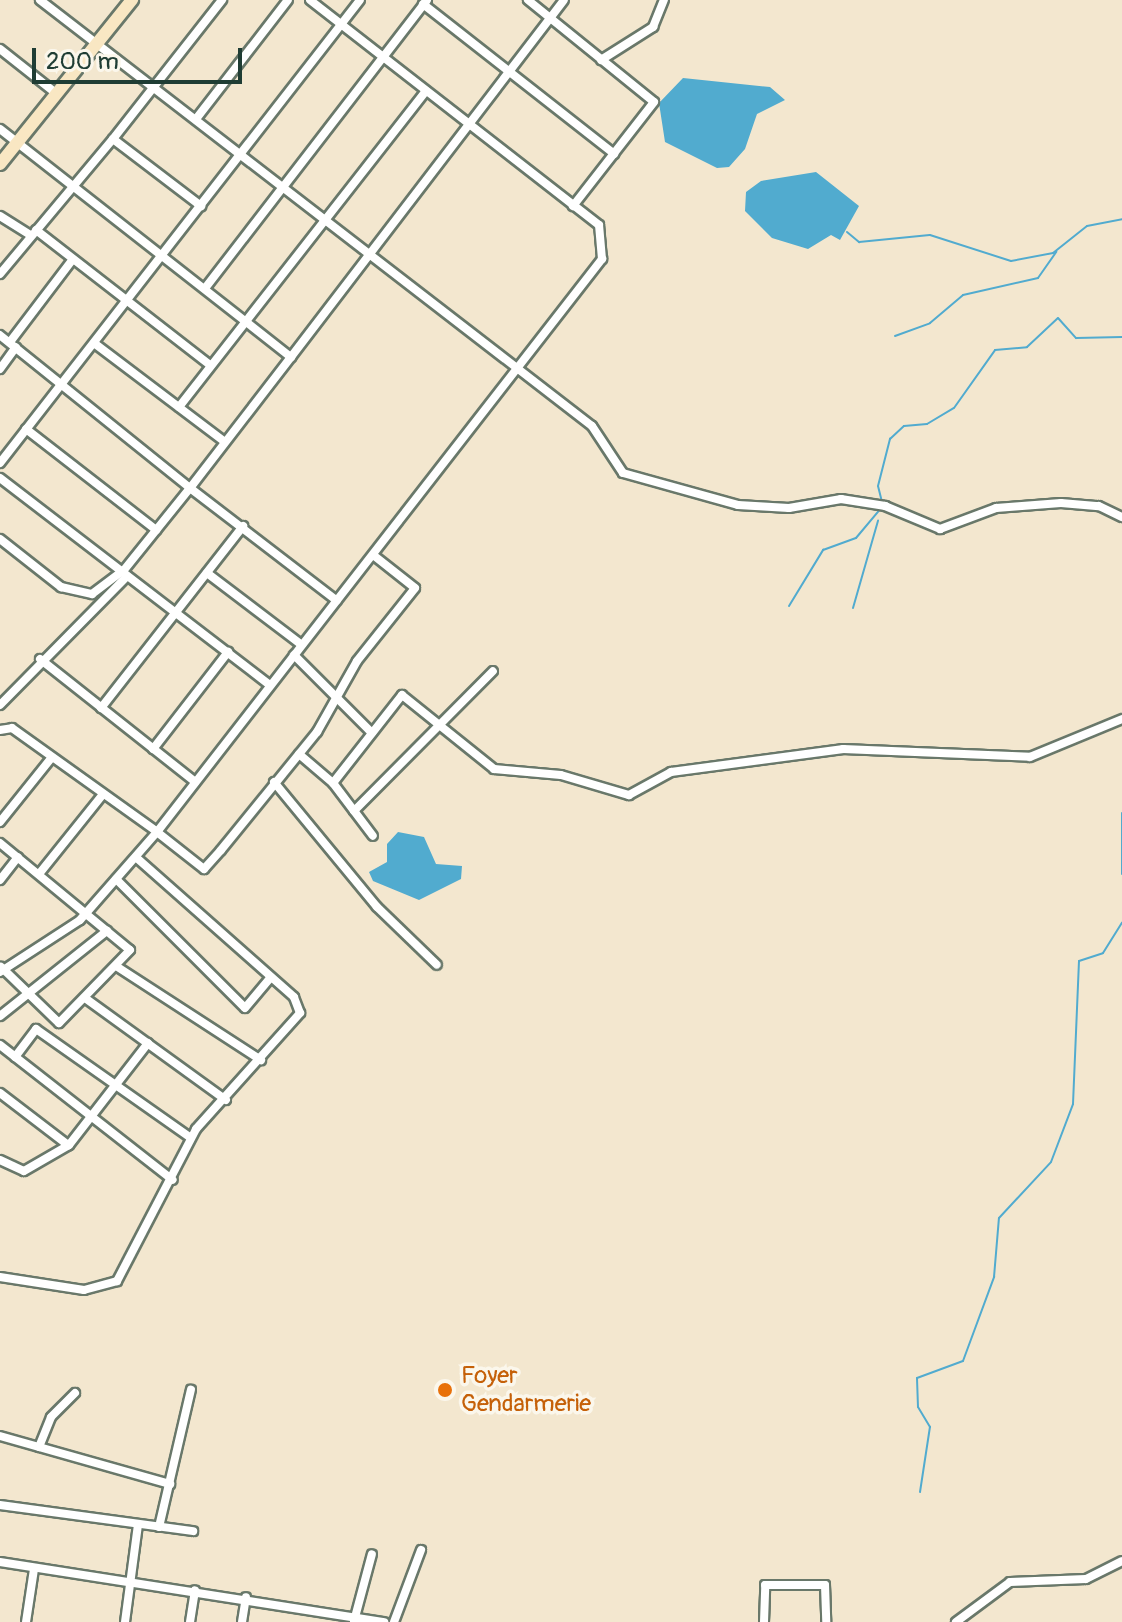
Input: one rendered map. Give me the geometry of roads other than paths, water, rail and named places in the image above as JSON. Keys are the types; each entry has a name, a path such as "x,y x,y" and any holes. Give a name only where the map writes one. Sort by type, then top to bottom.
{"street":[{"path":"40,0 53,4 97,44 244,154 367,255 592,426 623,473 655,486 738,505 789,508 841,499 885,506 940,529 996,508 1036,505 1099,506 1122,517"},
{"path":"0,164 132,0"},
{"path":"0,274 113,139 222,0"},
{"path":"196,119 288,0"},
{"path":"0,843 87,913 130,950 59,1023 1,969 87,913 136,857 602,259 599,225 310,0"},
{"path":"0,463 244,154 360,0"},
{"path":"528,0 654,102 573,206"},
{"path":"0,705 40,659 125,573 564,0"},
{"path":"601,60 653,27 664,0"},
{"path":"206,287 425,2 614,154"},
{"path":"0,49 57,94"},
{"path":"179,407 426,91"},
{"path":"0,129 164,252 291,357"},
{"path":"113,139 201,206"},
{"path":"0,216 33,232 73,259 210,365"},
{"path":"0,369 13,345 73,259"},
{"path":"0,335 337,601"},
{"path":"94,343 225,442"},
{"path":"26,429 156,530"},
{"path":"0,478 270,685"},
{"path":"101,708 243,526"},
{"path":"0,539 75,594 92,594 125,573"},
{"path":"0,730 12,728 204,869 299,754 336,704 357,661 415,588 373,555"},
{"path":"207,573 302,645"},
{"path":"153,749 228,652"},
{"path":"294,655 336,704 372,733"},
{"path":"40,659 195,782"},
{"path":"354,811 436,722 493,671"},
{"path":"333,783 402,695 494,769 561,775 629,795 671,772 843,749 1030,757 1122,719"},
{"path":"299,754 333,783 373,836"},
{"path":"0,822 52,757"},
{"path":"274,782 377,907 437,965"},
{"path":"39,874 103,794"},
{"path":"0,880 18,857"},
{"path":"0,1277 107,1287 120,1277 173,1180 191,1138 300,1013 294,997 136,857"},
{"path":"116,879 245,1008 271,977"},
{"path":"0,1016 26,991 107,931"},
{"path":"116,966 261,1060"},
{"path":"85,998 226,1100"},
{"path":"15,1057 36,1029 191,1138"},
{"path":"0,1160 24,1171 68,1145 113,1081 148,1043"},
{"path":"0,1045 173,1180"},
{"path":"0,1093 68,1145"},
{"path":"159,1527 191,1390"},
{"path":"39,1447 51,1417 75,1393"},
{"path":"0,1436 170,1484"},
{"path":"0,1505 193,1531"},
{"path":"125,1622 138,1525"},
{"path":"394,1622 421,1550"},
{"path":"354,1620 372,1554"},
{"path":"956,1622 1010,1582 1086,1579 1122,1561"},
{"path":"0,1562 246,1597 354,1620 384,1622"},
{"path":"26,1622 34,1569"},
{"path":"764,1622 765,1585 825,1585 826,1622"},
{"path":"190,1622 195,1590"},
{"path":"242,1622 246,1597"}],"water":[{"path":"683,78 770,87 785,100 757,114 745,149 729,167 717,168 665,142 659,103"},
{"path":"816,172 859,206 840,240 831,235 808,249 772,238 745,211 746,192 761,181"},
{"path":"398,832 424,837 436,864 462,866 461,879 419,900 373,881 369,872 387,862 387,844"}],"waterway":[{"path":"847,232 859,242 930,235 1011,261 1053,253 1087,226 1122,219"},
{"path":"895,336 930,323 963,295 1038,278 1056,252"},
{"path":"882,502 878,486 890,439 904,426 927,424 954,408 995,350 1027,347 1058,318 1076,338 1122,337"},
{"path":"789,606 823,550 856,538 881,508"},
{"path":"853,608 878,521"},
{"path":"1122,813 1122,874"},
{"path":"920,1492 930,1427 918,1407 917,1378 963,1361 994,1277 999,1218 1051,1162 1073,1104 1079,961 1103,953 1122,922"}],"place":[{"name":"Foyer Gendarmerie","path":"445,1390"}]}
